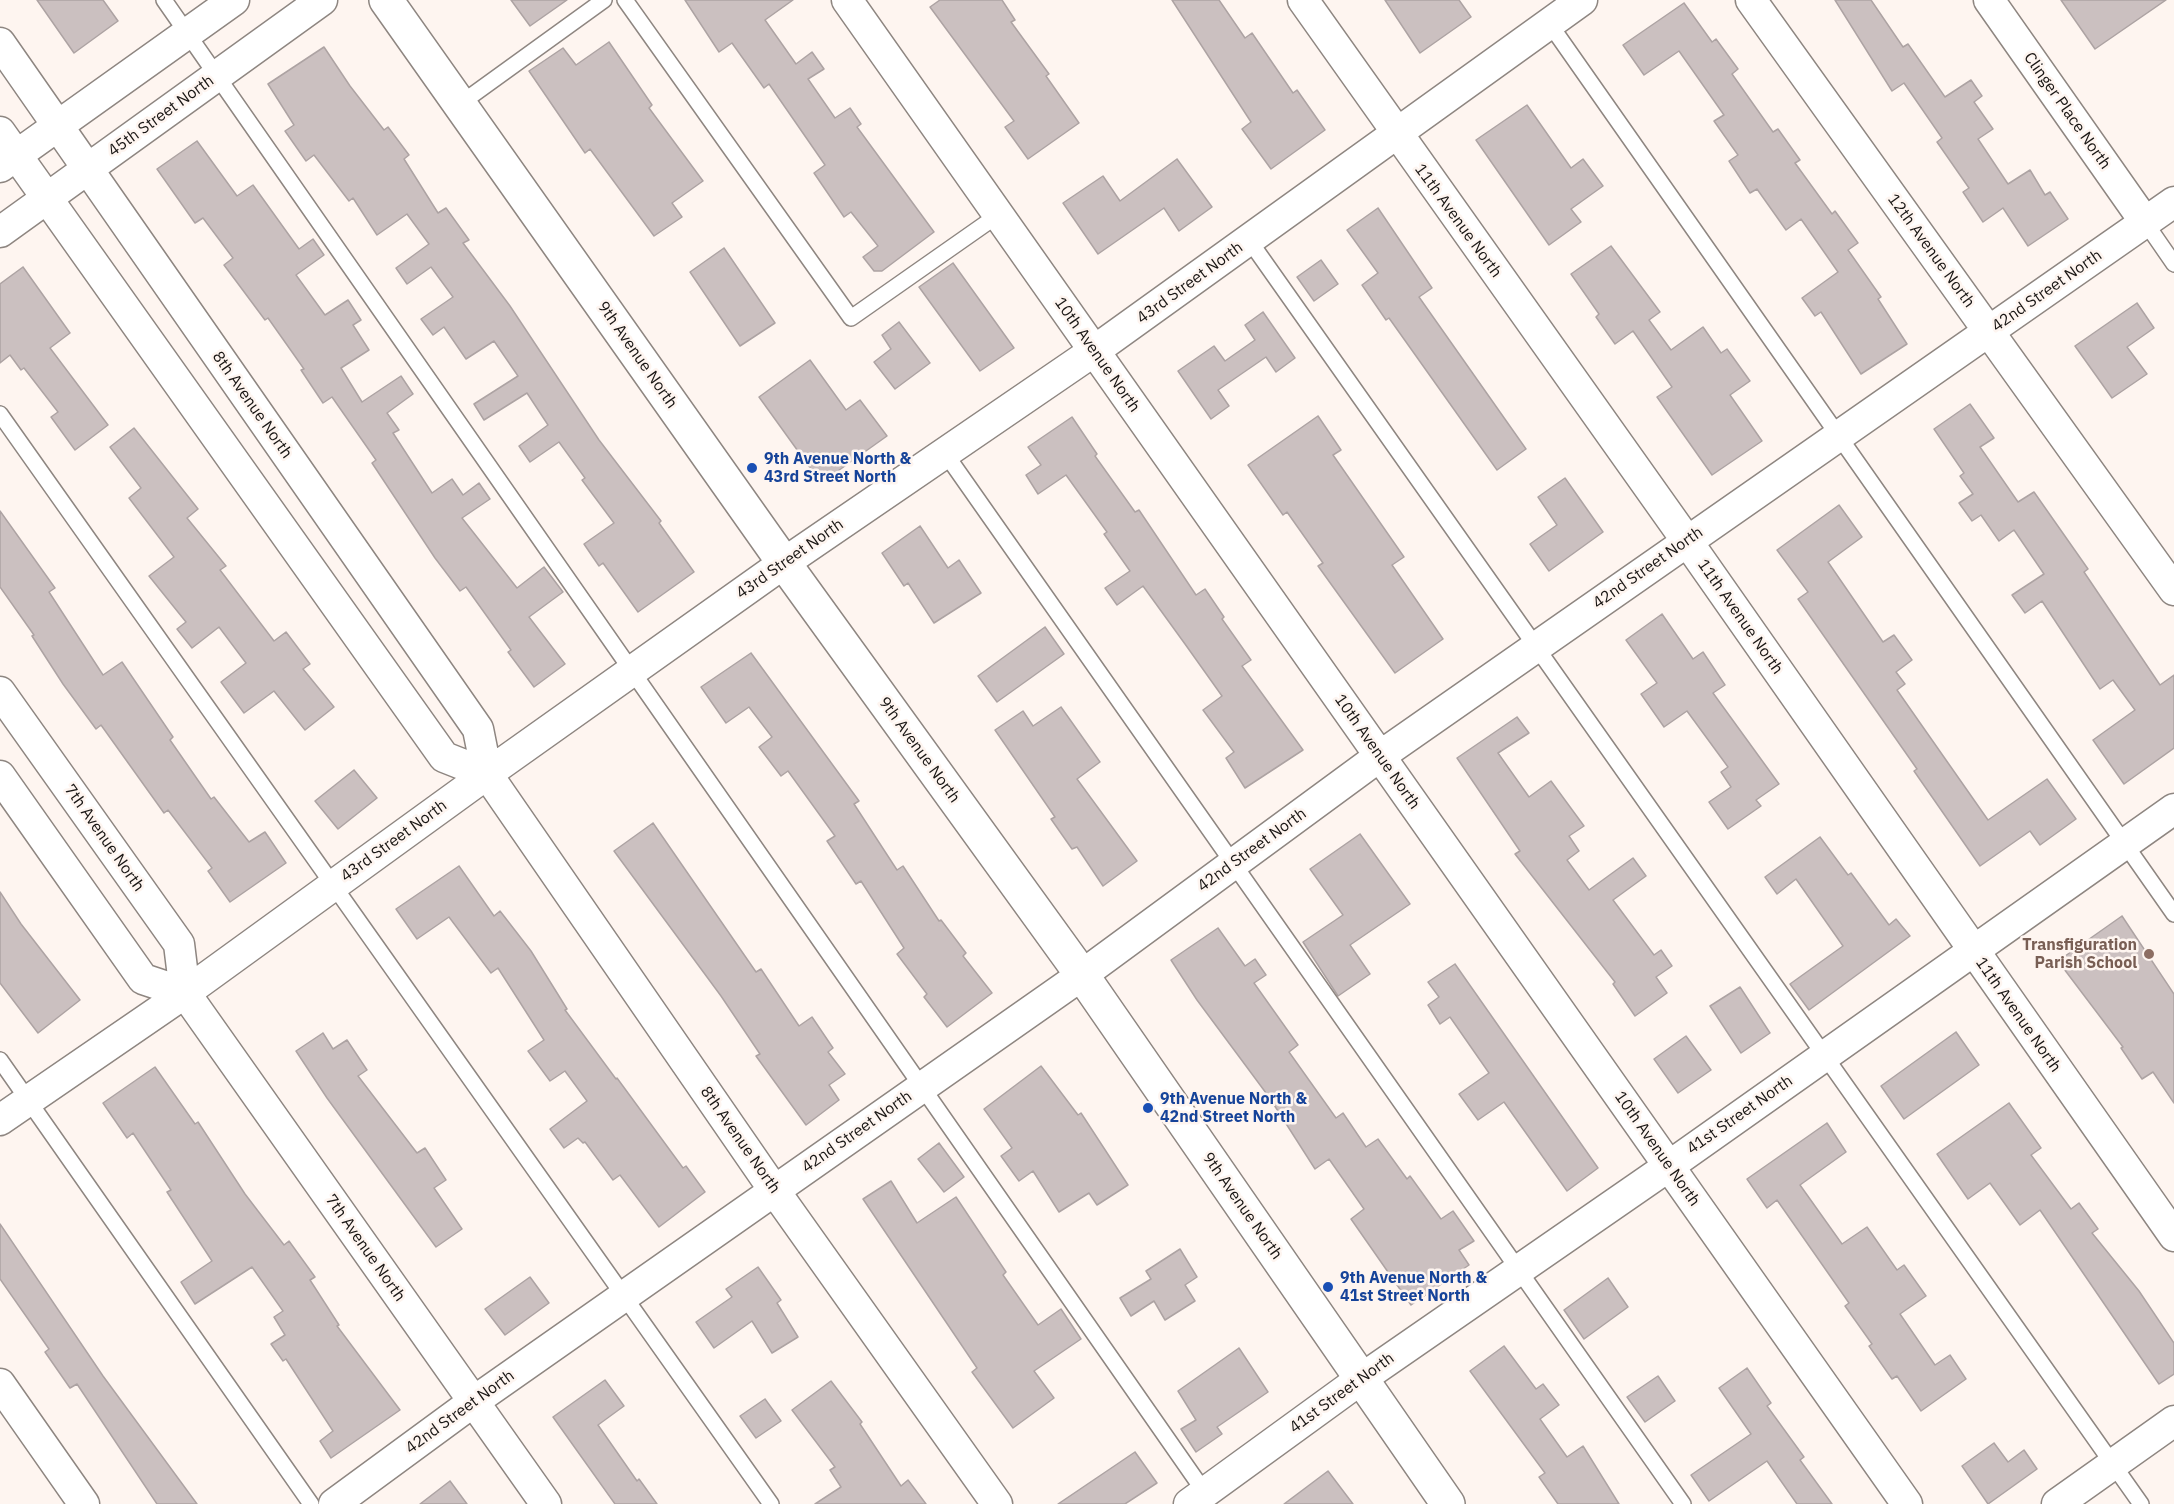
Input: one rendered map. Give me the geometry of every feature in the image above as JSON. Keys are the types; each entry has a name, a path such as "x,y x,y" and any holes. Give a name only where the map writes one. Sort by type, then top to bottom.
{"street":[{"path":"234,0 59,126 5,152 47,198 444,757 487,774"},
{"name":"45th Street North","path":"0,232 322,0"},
{"name":"9th Avenue North","path":"386,0 784,563 1082,975 1448,1504"},
{"name":"10th Avenue North","path":"847,0 1907,1504"},
{"name":"11th Avenue North","path":"1303,0 1687,541 2174,1236"},
{"name":"43rd Street North","path":"0,1120 185,993 784,563 1094,351 1582,0"},
{"name":"12th Avenue North","path":"1751,0 2174,590"},
{"name":"Clinger Place North","path":"1989,0 2145,222"},
{"name":"8th Avenue North","path":"0,43 478,729 487,774 774,1190 997,1504"},
{"name":"42nd Street North","path":"334,1504 473,1401 1082,975 1380,756 2174,202"},
{"name":"7th Avenue North","path":"0,692 179,944 185,993 546,1504"},
{"path":"0,776 143,979 185,993"},
{"name":"41st Street North","path":"1202,1500 1361,1378 1669,1166 2174,808"},
{"path":"0,1384 84,1504"},
{"path":"2057,1504 2174,1421"}],"lane":[{"path":"164,0 921,1087 1202,1500"},
{"path":"460,104 604,0"},
{"path":"625,0 851,318 998,215"},
{"path":"1549,23 2174,914"},
{"path":"2145,222 2174,264"},
{"path":"1249,240 2141,1504"},
{"path":"0,414 771,1504"},
{"path":"945,453 1683,1504"},
{"path":"0,1060 311,1504"}],"building":[{"path":"37,0 103,0 118,21 74,53"},
{"path":"511,0 567,0 530,26"},
{"path":"685,0 793,0 765,20 796,64 812,52 824,69 808,79 835,118 850,108 861,124 857,127 934,232 882,271 874,271 863,257 878,246 851,212 844,217 814,173 825,165 769,84 764,88 732,43 719,52"},
{"path":"940,0 1002,0 1015,20 1011,22 1049,74 1046,76 1079,123 1028,159 1005,127 1014,121 930,7"},
{"path":"1172,0 1219,0 1245,38 1252,33 1293,93 1297,90 1325,130 1271,169 1242,129 1251,122"},
{"path":"1385,0 1459,0 1471,17 1420,53"},
{"path":"1835,0 1871,0 1903,47 1908,44 1945,97 1971,80 1982,96 1974,102 1993,129 1978,139 2008,184 2030,170 2045,195 2050,192 2068,219 2028,246 2003,208 1983,222 1963,192 1969,188 1937,142 1942,138 1904,83 1892,91"},
{"path":"2061,0 2166,0 2095,49"},
{"path":"1684,3 1712,42 1716,39 1738,69 1732,74 1773,132 1778,129 1800,160 1795,163 1832,214 1835,211 1858,243 1848,250 1881,297 1878,299 1907,344 1861,374 1821,312 1815,316 1802,298 1838,272 1801,219 1786,230 1757,189 1750,193 1729,161 1738,155 1714,121 1724,115 1679,51 1644,75 1623,45"},
{"path":"609,42 652,105 649,108 703,181 672,203 682,217 654,236 590,149 585,153 529,71 563,48 576,65"},
{"path":"324,47 384,130 388,127 409,155 404,159 438,213 446,208 469,240 463,243 510,306 599,440 661,521 659,523 694,572 638,612 603,563 599,566 584,544 614,523 582,480 585,478 559,442 530,462 519,446 548,425 527,393 484,420 474,404 518,376 494,341 466,359 444,327 433,335 421,319 453,297 431,267 407,284 396,268 429,244 407,214 377,235 353,198 349,201 314,155 306,161 285,131 294,125 268,84"},
{"path":"1527,105 1571,168 1583,159 1603,186 1571,209 1581,222 1549,245 1476,140"},
{"path":"197,141 237,196 253,185 299,249 313,239 324,255 296,275 325,315 348,300 361,320 353,325 369,350 341,368 362,402 401,376 413,394 387,413 399,430 393,433 432,493 452,479 463,495 479,483 490,499 462,518 517,588 544,567 563,592 529,617 565,664 534,687 508,652 511,650 466,587 460,591 435,558 372,463 376,460 332,397 323,403 301,370 304,369 268,318 265,320 224,265 233,258 203,218 195,223 157,169"},
{"path":"1177,159 1212,207 1179,231 1164,208 1098,254 1063,203 1103,176 1120,201"},
{"path":"1378,208 1432,288 1419,297 1526,449 1497,470 1389,318 1386,320 1362,285 1378,273 1347,230"},
{"path":"1611,246 1660,312 1649,320 1671,350 1703,327 1721,353 1727,349 1750,381 1730,395 1762,441 1712,475 1657,397 1672,387 1633,331 1615,344 1596,317 1599,314 1571,274"},
{"path":"724,248 775,323 740,346 690,272"},
{"path":"1321,260 1338,284 1314,301 1297,277"},
{"path":"953,263 1014,348 980,371 919,287"},
{"path":"23,267 70,333 50,348 108,425 75,450 51,417 58,412 24,368 21,370 10,355 0,363 0,284"},
{"path":"2137,303 2154,328 2127,347 2147,374 2112,398 2075,346"},
{"path":"1263,312 1295,358 1276,372 1266,357 1218,390 1229,406 1211,419 1178,371 1214,346 1225,361 1255,340 1245,325"},
{"path":"899,322 930,363 895,389 874,362 891,349 882,335"},
{"path":"810,360 846,410 860,400 887,436 821,483 759,397"},
{"path":"1970,404 1994,438 1980,447 2018,502 2034,492 2088,569 2084,572 2160,685 2174,675 2174,748 2124,784 2093,740 2135,710 2113,680 2100,689 2042,601 2025,613 2012,595 2044,574 2014,530 1999,541 1981,515 1972,521 1959,503 1973,494 1960,476 1964,473 1934,429"},
{"path":"1318,416 1341,450 1333,455 1404,557 1392,565 1443,639 1395,673 1318,566 1323,563 1287,512 1283,515 1248,465"},
{"path":"1072,417 1097,454 1095,456 1135,512 1139,510 1196,595 1205,589 1224,617 1222,619 1251,660 1242,666 1303,750 1245,788 1226,758 1234,752 1203,710 1222,696 1143,586 1117,605 1105,588 1130,571 1104,534 1107,532 1066,475 1038,494 1026,475 1041,465 1028,447"},
{"path":"134,428 198,509 187,518 226,566 220,570 274,641 286,632 310,664 303,669 334,707 305,730 274,691 244,713 221,682 246,663 219,627 192,648 177,629 186,622 149,576 174,557 129,498 141,488 110,447"},
{"path":"1565,478 1603,532 1549,571 1530,544 1557,525 1538,497"},
{"path":"1839,505 1862,537 1828,562 1883,642 1894,635 1912,660 1896,672 1905,684 1897,690 1988,820 2047,779 2076,819 2040,845 2030,831 1980,866 1914,771 1917,769 1798,599 1808,592 1777,550"},
{"path":"0,511 55,588 49,592 103,675 122,662 173,737 170,740 211,799 214,797 249,842 265,832 286,863 230,902 208,871 212,868 168,810 164,813 101,725 96,729 63,684 32,636 34,635 0,587"},
{"path":"920,526 948,568 959,560 981,593 934,623 908,583 904,586 882,553"},
{"path":"1662,614 1693,659 1703,652 1725,685 1713,693 1779,784 1756,800 1761,806 1728,829 1709,802 1731,787 1721,772 1728,767 1687,711 1664,727 1641,694 1657,683 1626,640"},
{"path":"1045,627 1064,654 997,702 978,676"},
{"path":"751,653 859,801 854,804 897,870 903,866 939,921 941,920 966,953 963,956 992,993 947,1027 924,997 927,994 897,954 904,948 861,881 856,884 827,841 835,836 788,771 781,776 759,747 772,737 749,707 726,723 701,687"},
{"path":"1061,707 1100,762 1077,779 1137,861 1103,886 1077,847 1072,849 1051,819 1055,817 995,730 1023,711 1033,726"},
{"path":"1517,717 1529,733 1498,753 1529,797 1551,781 1584,826 1569,836 1579,851 1567,860 1589,890 1633,858 1646,876 1613,900 1654,955 1661,950 1672,966 1656,977 1667,993 1635,1016 1613,984 1615,982 1515,854 1520,851 1457,758"},
{"path":"354,770 377,798 338,829 315,801"},
{"path":"653,823 756,972 761,969 799,1026 812,1017 833,1048 828,1052 845,1074 829,1085 839,1100 806,1125 756,1056 760,1054 721,996 614,851"},
{"path":"1360,834 1410,904 1350,945 1370,974 1338,996 1303,942 1343,915 1310,869"},
{"path":"1820,837 1848,875 1851,873 1889,925 1896,919 1910,936 1809,1010 1790,984 1843,946 1796,879 1777,894 1765,877"},
{"path":"459,866 494,916 500,911 531,951 567,1009 565,1010 683,1168 686,1166 705,1192 659,1227 620,1175 613,1180 585,1142 583,1143 578,1138 564,1148 550,1129 587,1101 565,1071 550,1081 528,1051 544,1040 498,968 491,973 449,917 417,939 396,909"},
{"path":"0,892 21,924 80,1000 38,1033 0,983"},
{"path":"2122,916 2174,994 2174,1103 2153,1072 2142,1079 2121,1048 2123,1047 2058,961"},
{"path":"1218,928 1245,966 1255,959 1266,975 1254,983 1298,1045 1289,1052 1336,1118 1343,1113 1366,1147 1378,1139 1407,1179 1410,1176 1441,1219 1453,1211 1474,1241 1459,1250 1469,1265 1411,1305 1351,1219 1364,1209 1329,1159 1315,1169 1269,1097 1197,1000 1171,960"},
{"path":"1455,964 1598,1168 1567,1191 1504,1102 1478,1120 1459,1094 1489,1073 1450,1017 1440,1024 1428,1005 1439,997 1428,982"},
{"path":"1740,987 1770,1033 1741,1053 1710,1006"},
{"path":"1956,1032 1979,1065 1904,1119 1881,1086"},
{"path":"323,1033 333,1049 347,1040 367,1070 358,1076 417,1153 425,1148 446,1180 434,1188 462,1229 436,1247 327,1098 296,1051"},
{"path":"1686,1036 1711,1070 1678,1093 1654,1059"},
{"path":"1041,1066 1078,1115 1081,1113 1128,1185 1097,1205 1089,1193 1059,1212 1033,1171 1019,1181 1001,1156 1012,1148 984,1109"},
{"path":"155,1067 195,1124 198,1122 245,1194 284,1245 289,1241 315,1277 310,1280 339,1325 337,1326 400,1410 331,1458 320,1441 333,1431 286,1359 283,1361 271,1344 285,1335 274,1317 283,1311 252,1267 195,1304 181,1282 212,1261 167,1192 171,1190 133,1133 127,1138 103,1103"},
{"path":"2009,1103 2041,1148 2031,1155 2071,1209 2079,1203 2098,1229 2092,1233 2139,1291 2174,1343 2174,1374 2159,1384 2040,1210 2020,1225 1990,1183 1968,1199 1937,1154"},
{"path":"1827,1123 1846,1152 1800,1185 1842,1244 1867,1227 1897,1270 1904,1265 1926,1296 1900,1314 1935,1365 1950,1355 1966,1379 1921,1411 1897,1376 1892,1379 1869,1346 1872,1344 1845,1306 1849,1303 1777,1200 1767,1208 1747,1179"},
{"path":"939,1143 964,1177 944,1192 918,1159"},
{"path":"891,1181 917,1223 956,1197 1006,1272 1003,1275 1038,1325 1061,1309 1081,1339 1034,1371 1054,1398 1013,1428 972,1372 977,1368 863,1199"},
{"path":"0,1224 103,1376 197,1504 157,1504 77,1384 70,1388 45,1352 49,1349 0,1279"},
{"path":"1180,1249 1197,1277 1185,1285 1195,1301 1165,1320 1154,1301 1131,1316 1120,1298 1151,1279 1146,1271"},
{"path":"758,1267 781,1300 777,1303 798,1337 772,1353 752,1321 714,1348 696,1322 732,1297 726,1289"},
{"path":"530,1277 549,1303 505,1335 485,1309"},
{"path":"1608,1278 1628,1307 1584,1339 1564,1310"},
{"path":"1504,1346 1536,1389 1543,1384 1559,1405 1540,1419 1567,1457 1583,1446 1619,1504 1558,1504 1539,1477 1545,1473 1470,1371"},
{"path":"1239,1348 1268,1392 1217,1427 1222,1434 1196,1452 1181,1429 1196,1420 1178,1391"},
{"path":"1747,1368 1771,1403 1767,1406 1804,1457 1800,1460 1832,1504 1797,1504 1767,1461 1709,1501 1691,1475 1751,1434 1719,1388"},
{"path":"1658,1376 1675,1401 1645,1422 1627,1397"},
{"path":"605,1380 624,1406 598,1425 637,1481 639,1479 657,1504 615,1504 553,1417"},
{"path":"831,1381 862,1422 860,1424 901,1486 908,1480 926,1504 815,1504 841,1487 830,1470 835,1467 792,1410"},
{"path":"765,1399 781,1421 756,1438 740,1416"},
{"path":"1994,1443 2008,1462 2024,1450 2037,1469 1988,1504 1962,1466"},
{"path":"1135,1452 1157,1483 1125,1504 1058,1504"},
{"path":"1328,1471 1353,1504 1284,1504"},
{"path":"450,1481 467,1504 420,1504"}],"place":[{"name":"9th Avenue North & 43rd Street North","path":"752,468"},
{"name":"Transfiguration Parish School","path":"2149,954"},
{"name":"9th Avenue North & 42nd Street North","path":"1148,1108"},
{"name":"9th Avenue North & 41st Street North","path":"1328,1287"}]}
